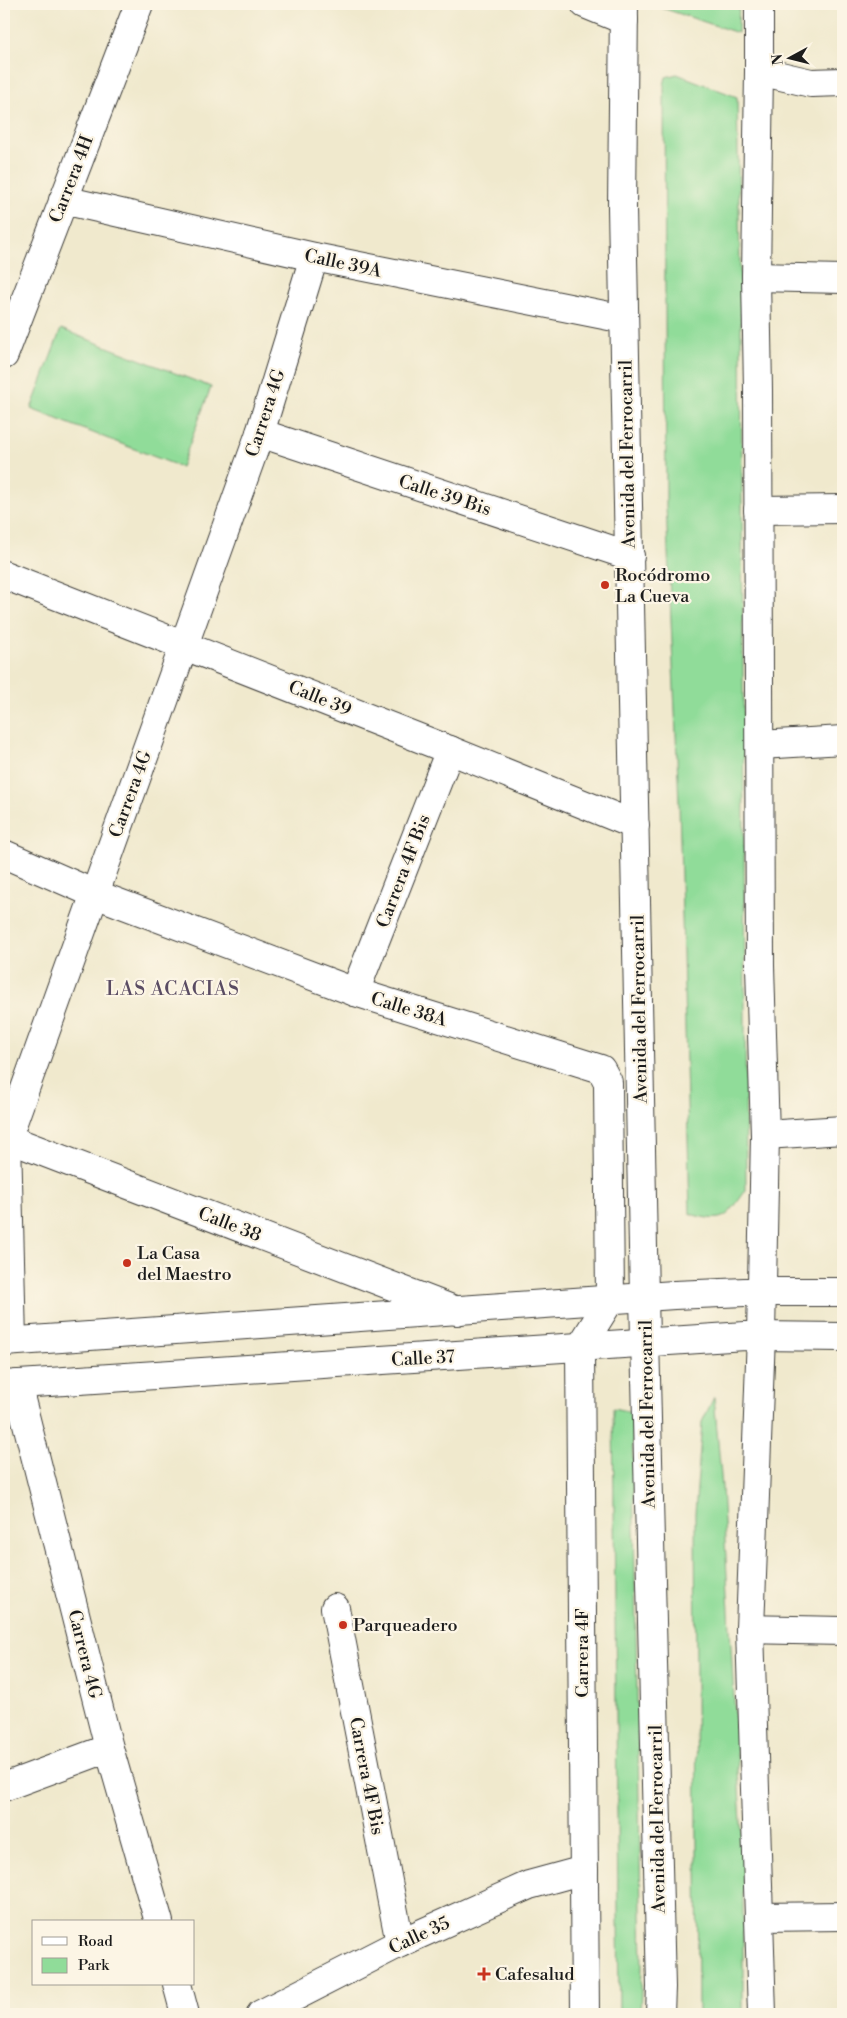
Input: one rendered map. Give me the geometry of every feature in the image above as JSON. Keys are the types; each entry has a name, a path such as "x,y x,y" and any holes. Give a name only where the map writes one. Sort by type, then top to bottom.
{"street":[{"name":"Carrera 4H","path":"4,355 138,4"},
{"path":"585,4 624,12"},
{"path":"758,4 756,277 760,966 766,1135 750,1629 762,2014"},
{"name":"Avenida del Ferrocarril","path":"624,12 622,208 624,320 644,1297 661,1987 660,2014"},
{"path":"759,71 811,84 843,82"},
{"name":"Calle 39A","path":"63,200 314,257 624,320"},
{"name":"Carrera 4G","path":"8,1341 5,1138 95,894 260,433 314,257"},
{"path":"756,277 843,279"},
{"name":"Calle 39 Bis","path":"260,433 630,556"},
{"path":"758,510 843,508"},
{"name":"Calle 39","path":"4,575 450,750 635,825"},
{"path":"760,745 843,740"},
{"name":"Carrera 4F Bis","path":"355,992 450,750"},
{"name":"Calle 38A","path":"4,854 95,894 355,992 601,1069 608,1082 610,1300"},
{"path":"766,1135 843,1130"},
{"name":"Calle 38","path":"5,1138 457,1311"},
{"path":"8,1341 644,1297 762,1292 843,1292"},
{"path":"580,1348 644,1297"},
{"path":"580,1348 610,1300"},
{"path":"281,1323 284,1366"},
{"name":"Calle 37","path":"10,1385 761,1335 843,1337"},
{"name":"Carrera 4F","path":"580,1348 585,2014"},
{"name":"Carrera 4G","path":"10,1385 109,1748 158,1920"},
{"name":"Carrera 4F Bis","path":"335,1608 400,1943"},
{"path":"750,1629 843,1630"},
{"path":"4,1787 109,1748"},
{"name":"Calle 35","path":"260,2014 400,1943 529,1885 584,1870"},
{"path":"759,1917 843,1916"},
{"path":"178,1986 185,2014"}],"green space":[{"path":"663,4 739,4 738,33 662,8"},
{"path":"677,74 737,97 741,319 746,1190 729,1213 718,1218 690,1214 679,803 666,506 664,85 666,77"},
{"path":"61,329 211,387 181,467 31,409"},
{"path":"714,1397 722,1487 743,1858 743,2014 698,2014 695,1513 702,1422"},
{"path":"613,1408 632,1412 642,1968 640,2014 619,2014"}],"place":[{"name":"Rocódromo La Cueva","path":"605,585"},
{"name":"La Casa del Maestro","path":"127,1263"},
{"name":"Parqueadero","path":"343,1625"},
{"name":"Cafesalud","path":"484,1974"}],"district":[{"name":"LAS ACACIAS","path":"173,988"}]}
